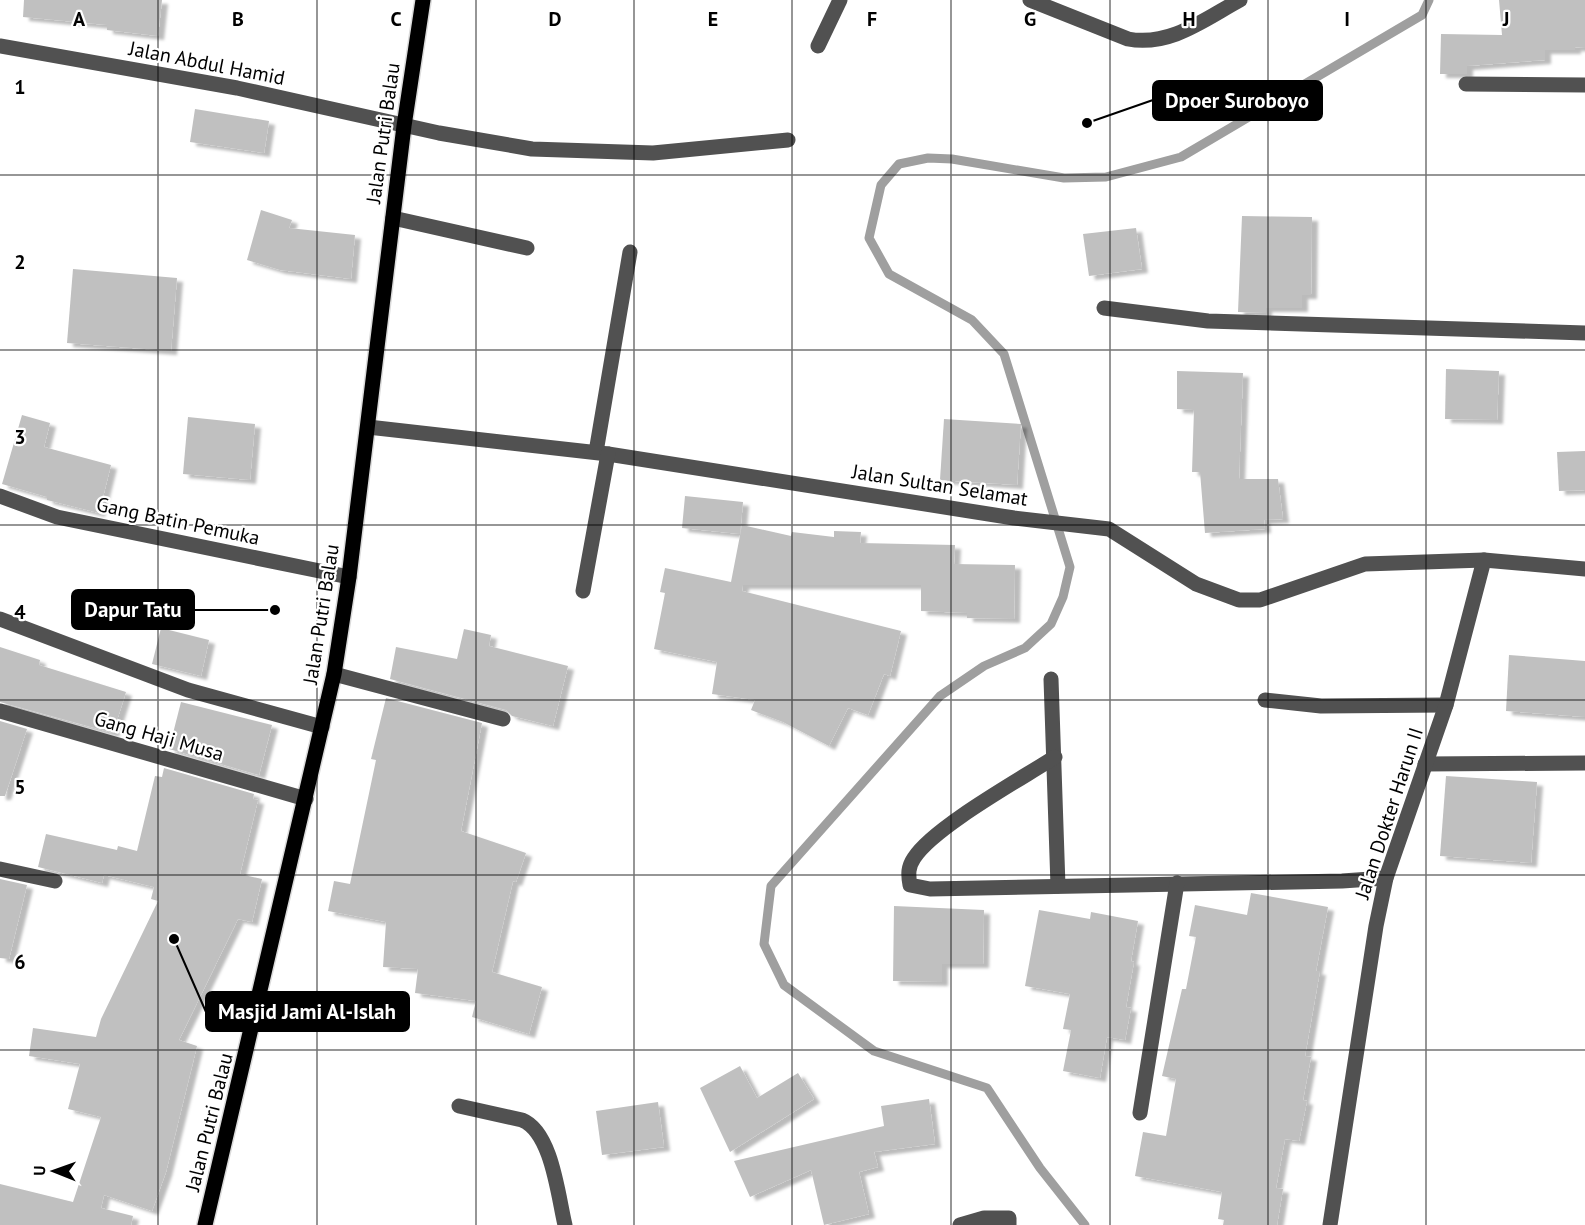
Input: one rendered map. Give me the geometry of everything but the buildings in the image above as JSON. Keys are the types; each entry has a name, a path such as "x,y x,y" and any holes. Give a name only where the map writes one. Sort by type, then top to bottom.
{"main road":[{"name":"Jalan Putri Balau","path":"208,1225 334,674 350,577 404,126 423,0"}],"street":[{"path":"818,46 840,0"},
{"path":"1030,0 1128,39 1143,42 1156,42 1175,36 1240,0"},
{"name":"Jalan Abdul Hamid","path":"0,46 237,88 404,126 543,150 653,153 788,140"},
{"path":"1466,84 1585,85"},
{"path":"393,218 527,248"},
{"path":"583,591 630,252"},
{"path":"1104,308 1208,321 1585,333"},
{"name":"Jalan Sultan Selamat","path":"368,427 602,453 1014,518 1109,529 1196,584 1239,600 1260,600 1365,564 1485,560 1585,569"},
{"name":"Gang Batin Pemuka","path":"0,496 57,518 350,577"},
{"name":"Jalan Dokter Harun II","path":"1330,1225 1376,926 1386,878 1446,705 1485,560"},
{"path":"0,619 188,690 322,727"},
{"path":"334,674 503,719"},
{"path":"1051,679 1058,886"},
{"path":"1265,700 1321,706 1446,705"},
{"name":"Gang Haji Musa","path":"0,711 306,800"},
{"path":"1055,757 951,826 924,847 908,872 910,885 919,889 1342,881 1386,878"},
{"path":"1425,764 1585,763"},
{"path":"0,869 55,881"},
{"path":"1140,1113 1177,883"},
{"path":"459,1106 522,1120 532,1124 539,1131 553,1173 565,1225"},
{"path":"960,1225 984,1218 1009,1218 1009,1225"}],"waterway":[{"path":"1085,1225 1040,1168 987,1088 874,1051 784,985 764,944 771,886 940,696 984,666 1025,648 1051,624 1063,597 1070,567 1004,354 972,320 889,274 869,238 881,185 899,164 928,158 952,159 1064,178 1106,177 1181,157 1422,15 1429,0"}],"place":[{"name":"Dpoer Suroboyo","path":"1087,123"},
{"name":"Dapur Tatu","path":"275,610"},
{"name":"Masjid Jami Al-Islah","path":"174,939"}]}
